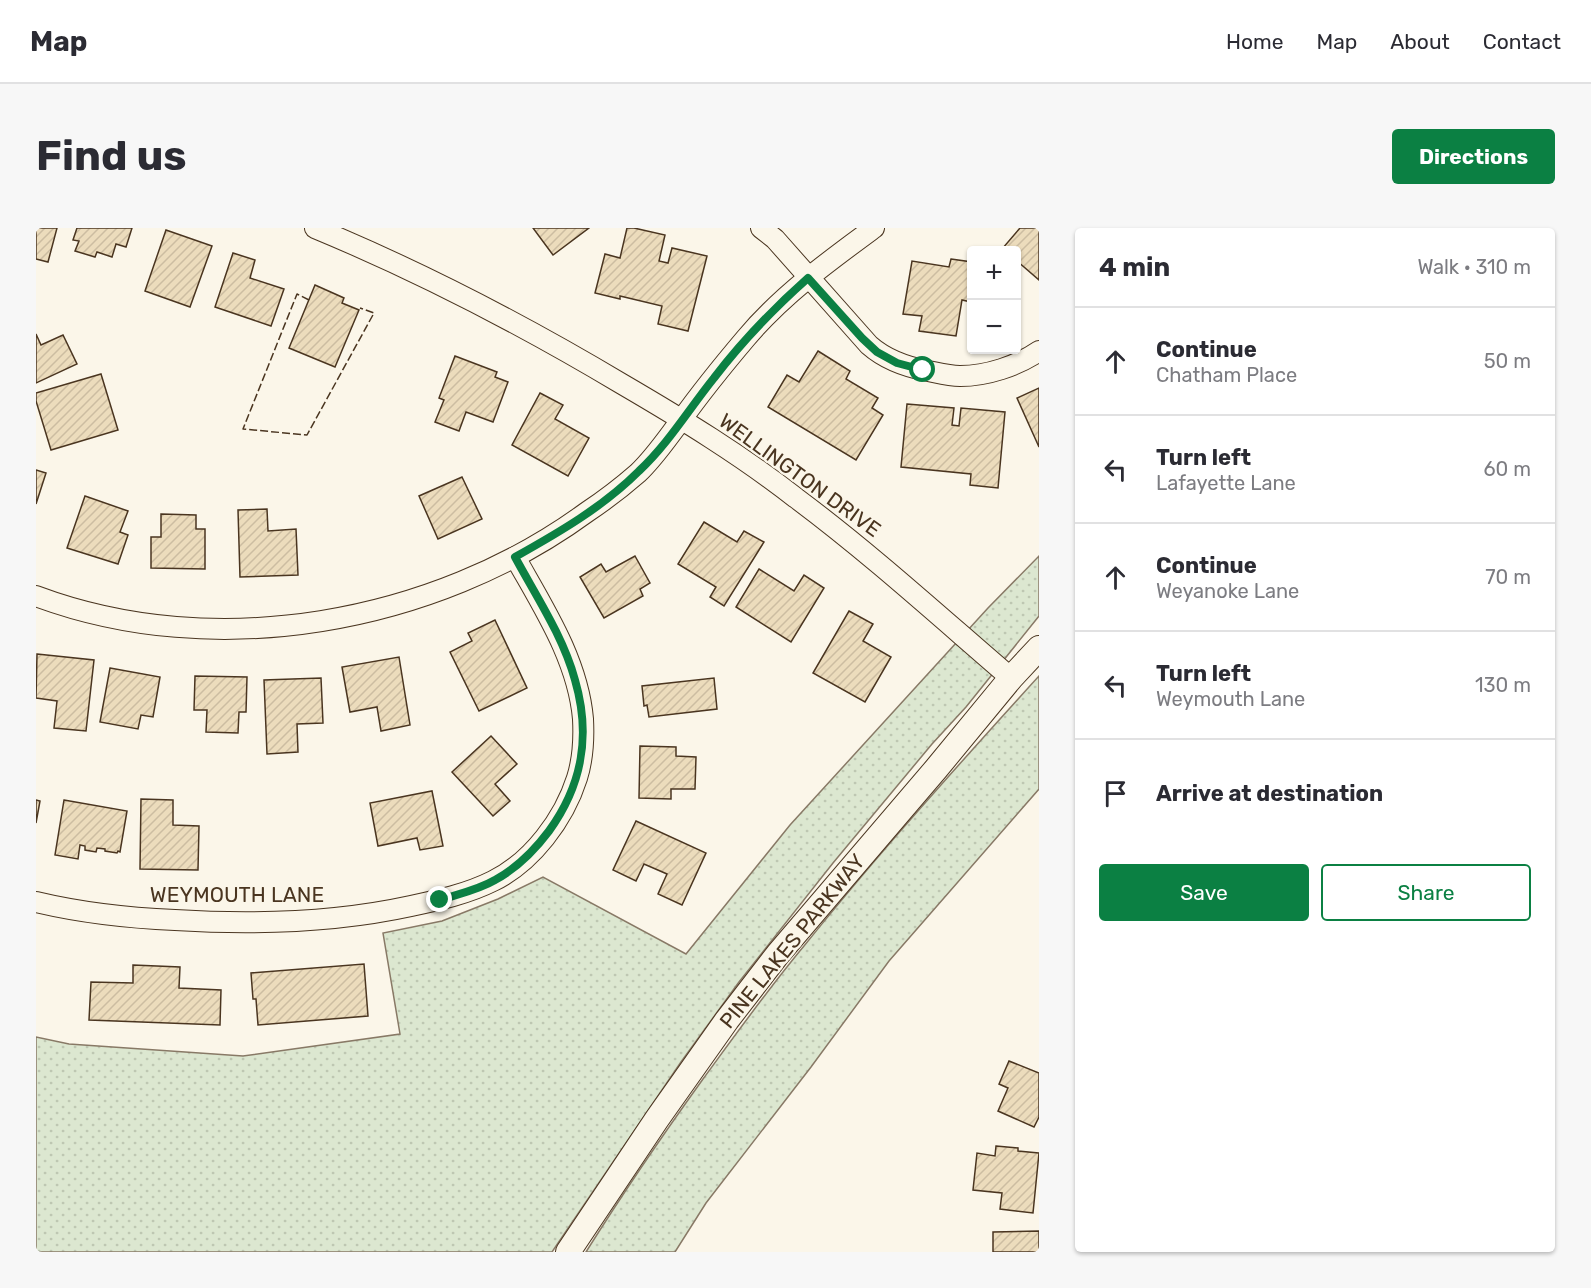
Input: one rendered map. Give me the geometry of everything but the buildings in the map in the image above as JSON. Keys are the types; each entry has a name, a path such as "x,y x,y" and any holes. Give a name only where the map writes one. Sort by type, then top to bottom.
{"street":[{"name":"WELLINGTON DRIVE","path":"315,228 384,258 487,308 547,340 682,419 742,458 840,532 920,597 1011,678"},
{"path":"761,228 775,239 869,345 897,363 960,376 994,371 1039,351"},
{"path":"36,596 83,610 146,623 224,628 267,627 343,618 392,606 476,576 561,532 619,489 651,458 748,335 808,278 874,228"},
{"name":"WEYMOUTH LANE","path":"36,902 87,912 153,919 211,922 319,920 386,911 440,900 494,881 512,869 530,854 557,820 578,776 583,738 581,709 574,678 558,637 515,557"},
{"name":"PINE LAKES PARKWAY","path":"568,1252 657,1119 727,1020 778,954 1011,678 1039,648"}],"green space":[{"path":"1039,556 1039,616 966,707 932,744 833,863 739,982 681,1062 552,1252 36,1252 36,1037 69,1044 243,1056 400,1034 383,933 442,921 498,899 543,877 686,954 790,825 988,608"},
{"path":"1039,676 1039,789 889,961 706,1203 675,1252 586,1252 628,1186 673,1122 778,979 890,843"}],"fence":[{"path":"309,300 297,294 243,429 307,435 374,313 360,308"}],"route":[{"path":"440,900 494,881 530,854 557,820 578,776 583,719 574,678 558,637 515,557 561,532 619,489 639,471 667,439 748,335 808,278 877,352 897,363 923,370"}]}
